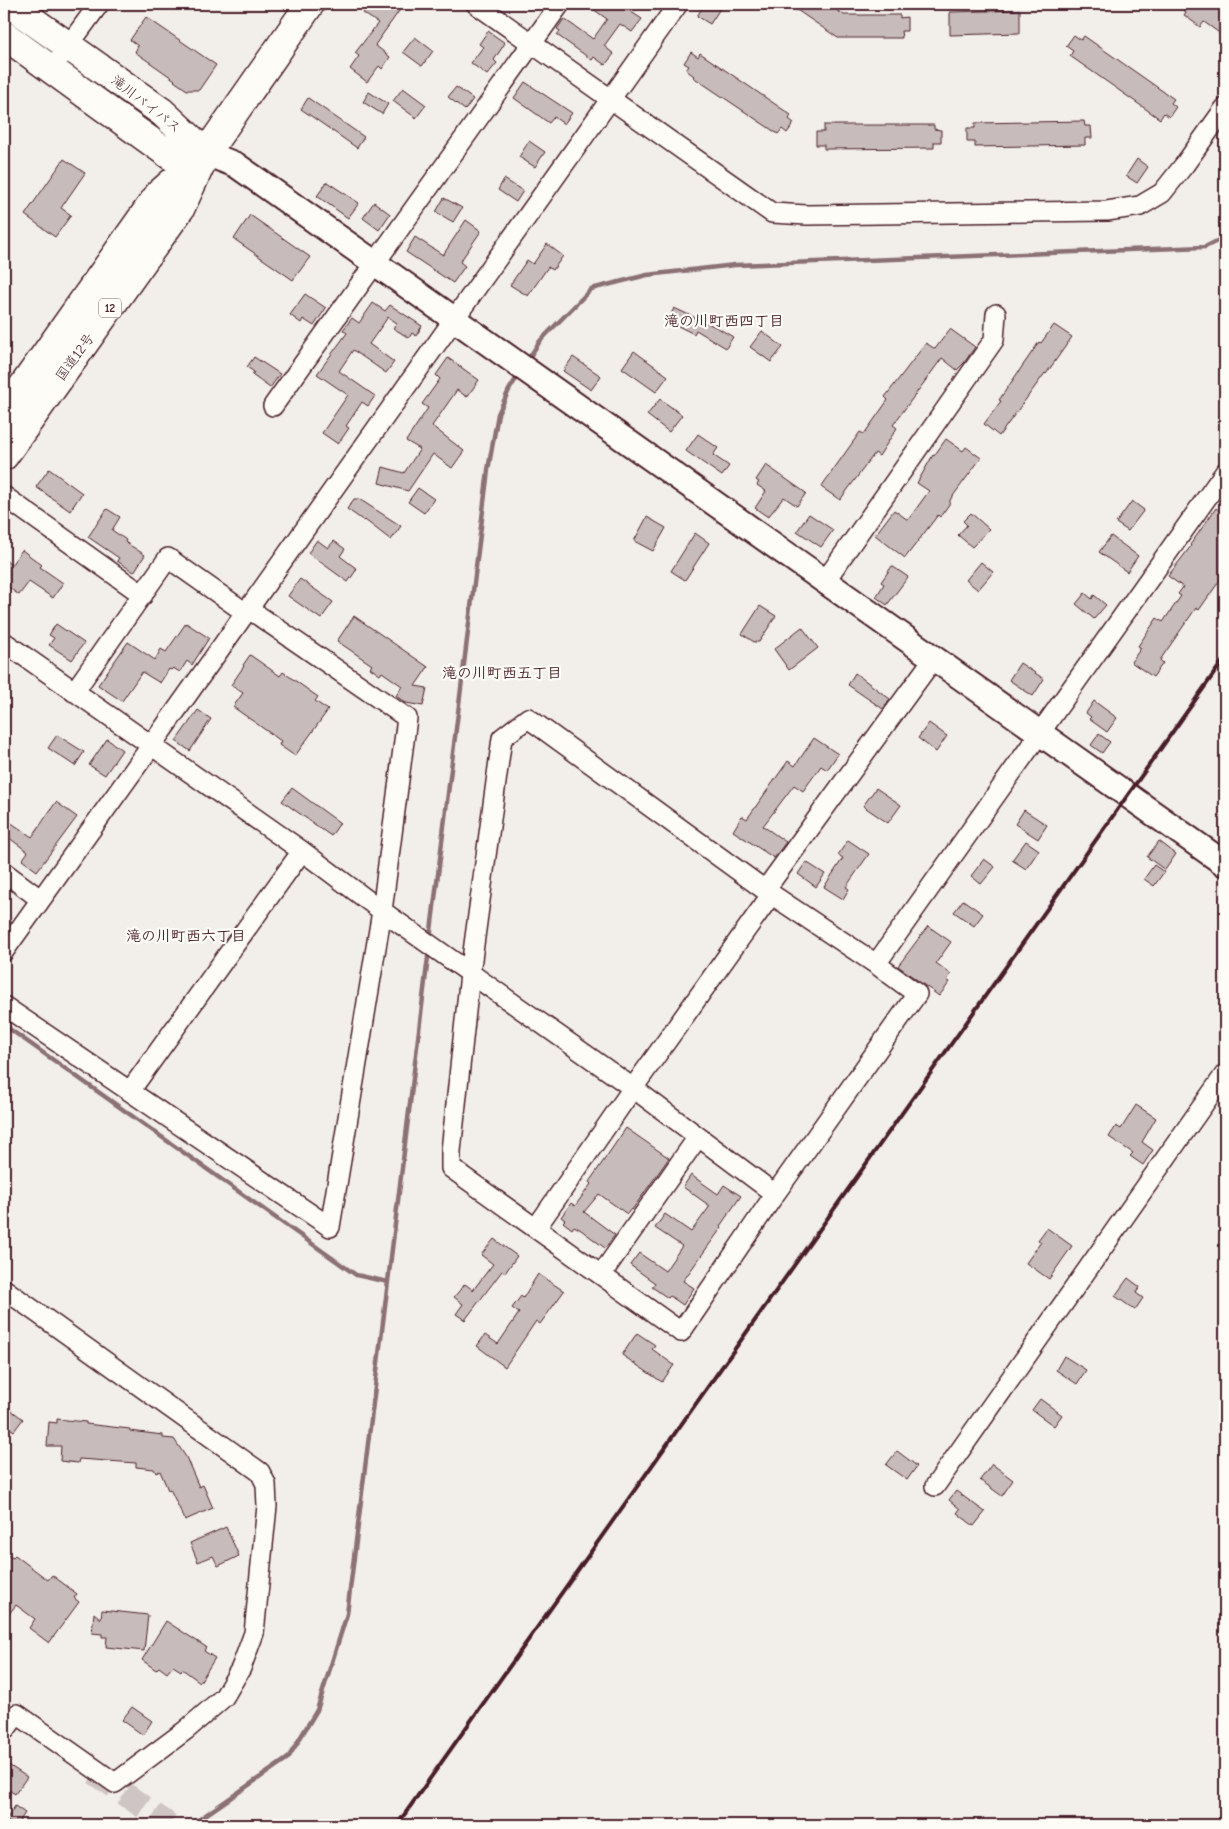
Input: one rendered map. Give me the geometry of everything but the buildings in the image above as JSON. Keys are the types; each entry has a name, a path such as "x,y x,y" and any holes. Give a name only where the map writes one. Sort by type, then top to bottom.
{"highway":[{"name":"滝川バイパス","path":"9,4 162,112 206,154"},
{"name":"国道12号","path":"4,456 180,210 206,154 310,4"},
{"name":"滝川バイパス","path":"4,35 171,156 206,154"},
{"name":"国道12号","path":"4,413 159,194 206,154"}],"street":[{"path":"52,69 99,4"},
{"path":"476,4 772,213 807,215 1107,211 1140,206 1162,193 1225,108"},
{"path":"273,406 560,4"},
{"path":"4,950 678,4"},
{"path":"206,154 236,165 1225,864"},
{"path":"825,581 994,340 996,314"},
{"path":"876,964 1225,472"},
{"path":"4,496 143,595"},
{"path":"4,1006 330,1227 382,912 408,718 168,558 74,692"},
{"path":"4,642 302,851 382,912 633,1088 775,1194"},
{"path":"536,1228 768,892 934,658"},
{"path":"528,718 768,892 876,964 917,994 775,1194 681,1332 451,1168 451,1151 470,974 502,738 528,718"},
{"path":"130,1091 302,851"},
{"path":"4,872 40,899"},
{"path":"935,1486 1225,1074"},
{"path":"601,1275 698,1137"},
{"path":"4,1289 260,1472 266,1484 267,1506 254,1633 241,1668 224,1698 186,1730 115,1783 17,1714 5,1730"}],"waterway":[{"path":"527,361 540,341 591,289 647,275 735,265 1205,247 1225,237"},
{"path":"430,939 488,470 498,414 519,374"},
{"path":"191,1825 288,1758 317,1710 347,1614 429,949"},
{"path":"4,1025 356,1275 388,1282"}],"tunnel":[{"path":"95,1773 169,1825"}],"railway":[{"path":"397,1825 1225,658"}],"district":[{"name":"滝の川町西四丁目","path":"724,321"},
{"name":"滝の川町西五丁目","path":"502,673"},
{"name":"滝の川町西六丁目","path":"186,936"}]}
